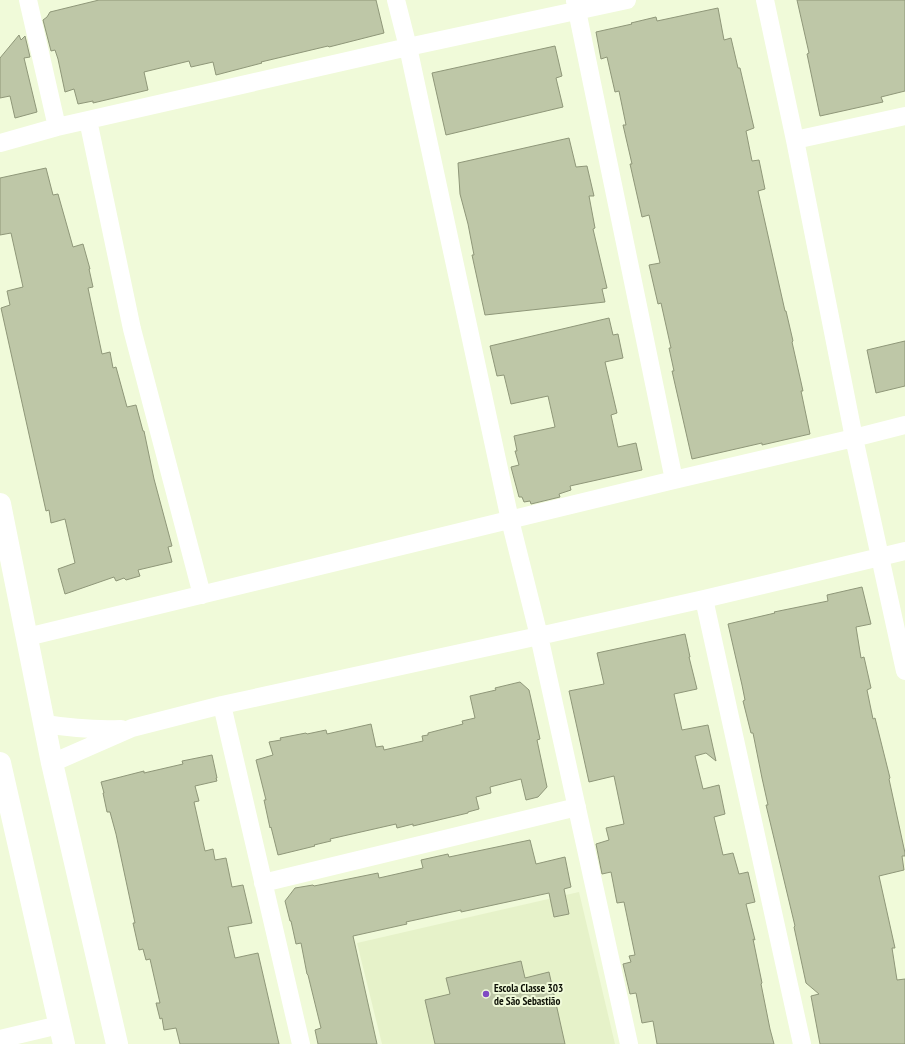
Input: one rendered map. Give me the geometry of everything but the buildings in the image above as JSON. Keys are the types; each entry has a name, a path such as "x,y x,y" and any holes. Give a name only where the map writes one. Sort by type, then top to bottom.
{"street":[{"path":"28,0 57,127"},
{"path":"396,0 408,47 510,520 539,636 629,1044"},
{"path":"0,143 57,127 408,47 576,6 628,0"},
{"path":"765,0 795,140 854,438 905,671"},
{"path":"576,6 674,480"},
{"path":"795,140 905,116"},
{"path":"88,120 132,329 202,595"},
{"path":"27,637 905,425"},
{"path":"0,504 52,763 117,1044"},
{"path":"52,763 132,728 222,705 704,599 905,551"},
{"path":"704,599 802,1044"},
{"path":"222,705 301,1044"},
{"path":"45,724 67,728 108,730 132,728"},
{"path":"0,763 61,1034 0,1038"},
{"path":"263,883 577,807"}],"shaded area":[{"name":"Escola Classe 303 de São Sebastião","path":"579,892 615,1044 382,1044 357,943"}],"place":[{"name":"Escola Classe 303 de São Sebastião","path":"486,994"}]}
